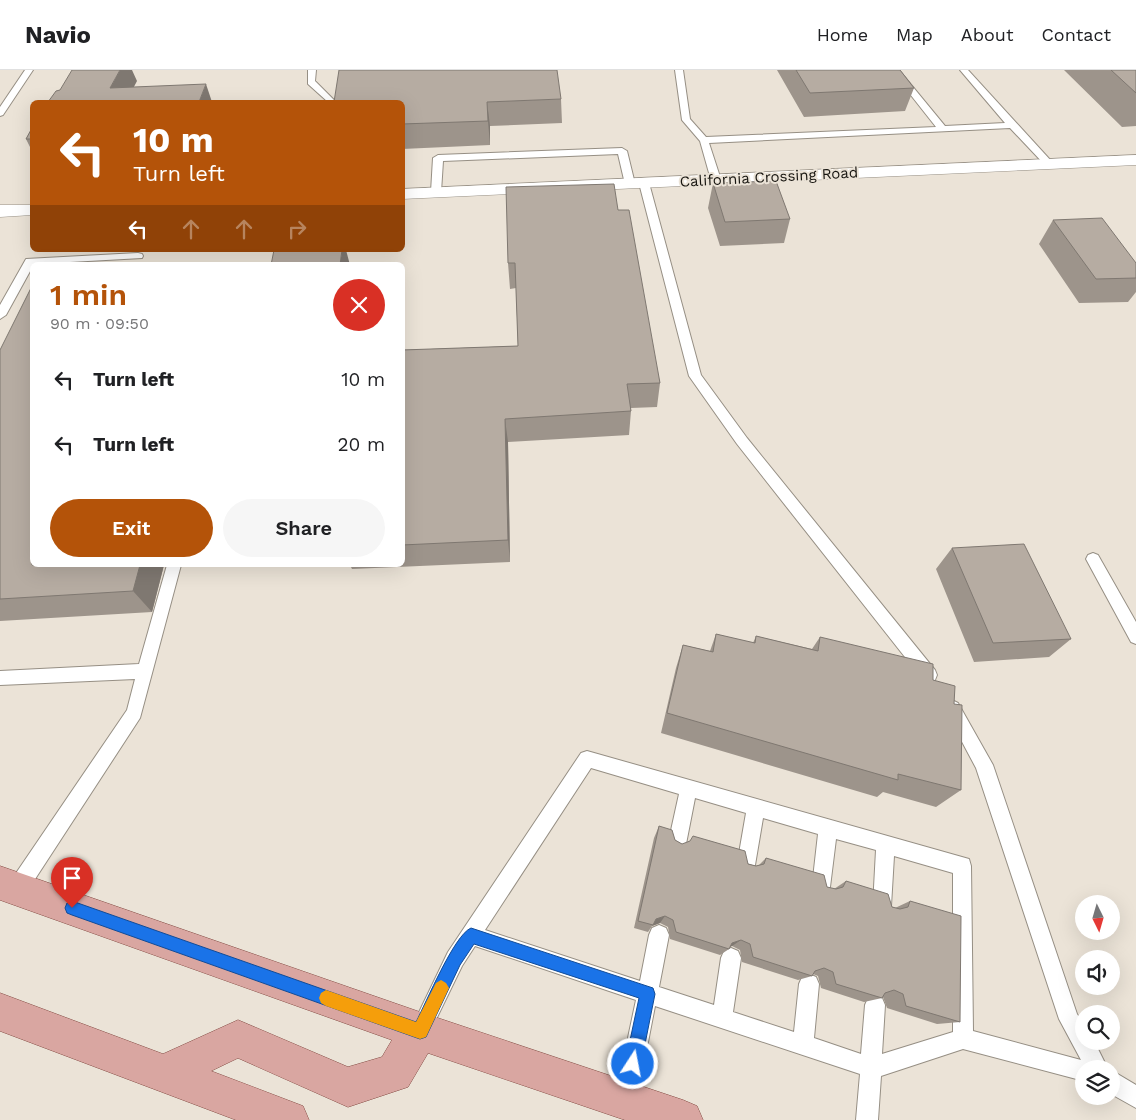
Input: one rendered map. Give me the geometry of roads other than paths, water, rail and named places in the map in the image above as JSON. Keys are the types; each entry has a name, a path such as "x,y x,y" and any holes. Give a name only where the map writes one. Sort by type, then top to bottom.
{"main road":[{"path":"8,886 420,1031 626,1099 683,1120"},
{"path":"0,1012 289,1120"},
{"path":"164,1073 238,1039 348,1087 394,1073 420,1031"}],"street":[{"name":"California Crossing Road","path":"405,194 1136,160"},
{"path":"0,211 30,210"}],"lane":[{"path":"0,113 29,70"},
{"path":"312,70 311,82 330,100"},
{"path":"679,70 686,120 704,140 716,180"},
{"path":"895,70 942,129"},
{"path":"964,70 1048,163"},
{"path":"704,140 1012,124"},
{"path":"436,192 438,158 622,151 637,184 695,376 742,441 939,688 984,765 1069,1018 1093,1060"},
{"path":"0,315 30,261 139,257"},
{"path":"1093,559 1136,637"},
{"path":"8,886 134,712 173,567"},
{"path":"0,678 145,670"},
{"path":"420,1031 455,959 587,759 962,866 963,1039"},
{"path":"677,844 689,787"},
{"path":"746,865 756,807"},
{"path":"821,887 828,828"},
{"path":"882,906 886,844"},
{"path":"471,935 872,1068 963,1039 1075,1069"},
{"path":"626,1099 659,935"},
{"path":"722,1018 731,958"},
{"path":"803,1045 810,984"},
{"path":"867,1120 875,1005"},
{"path":"1120,1087 1136,1097"}]}
